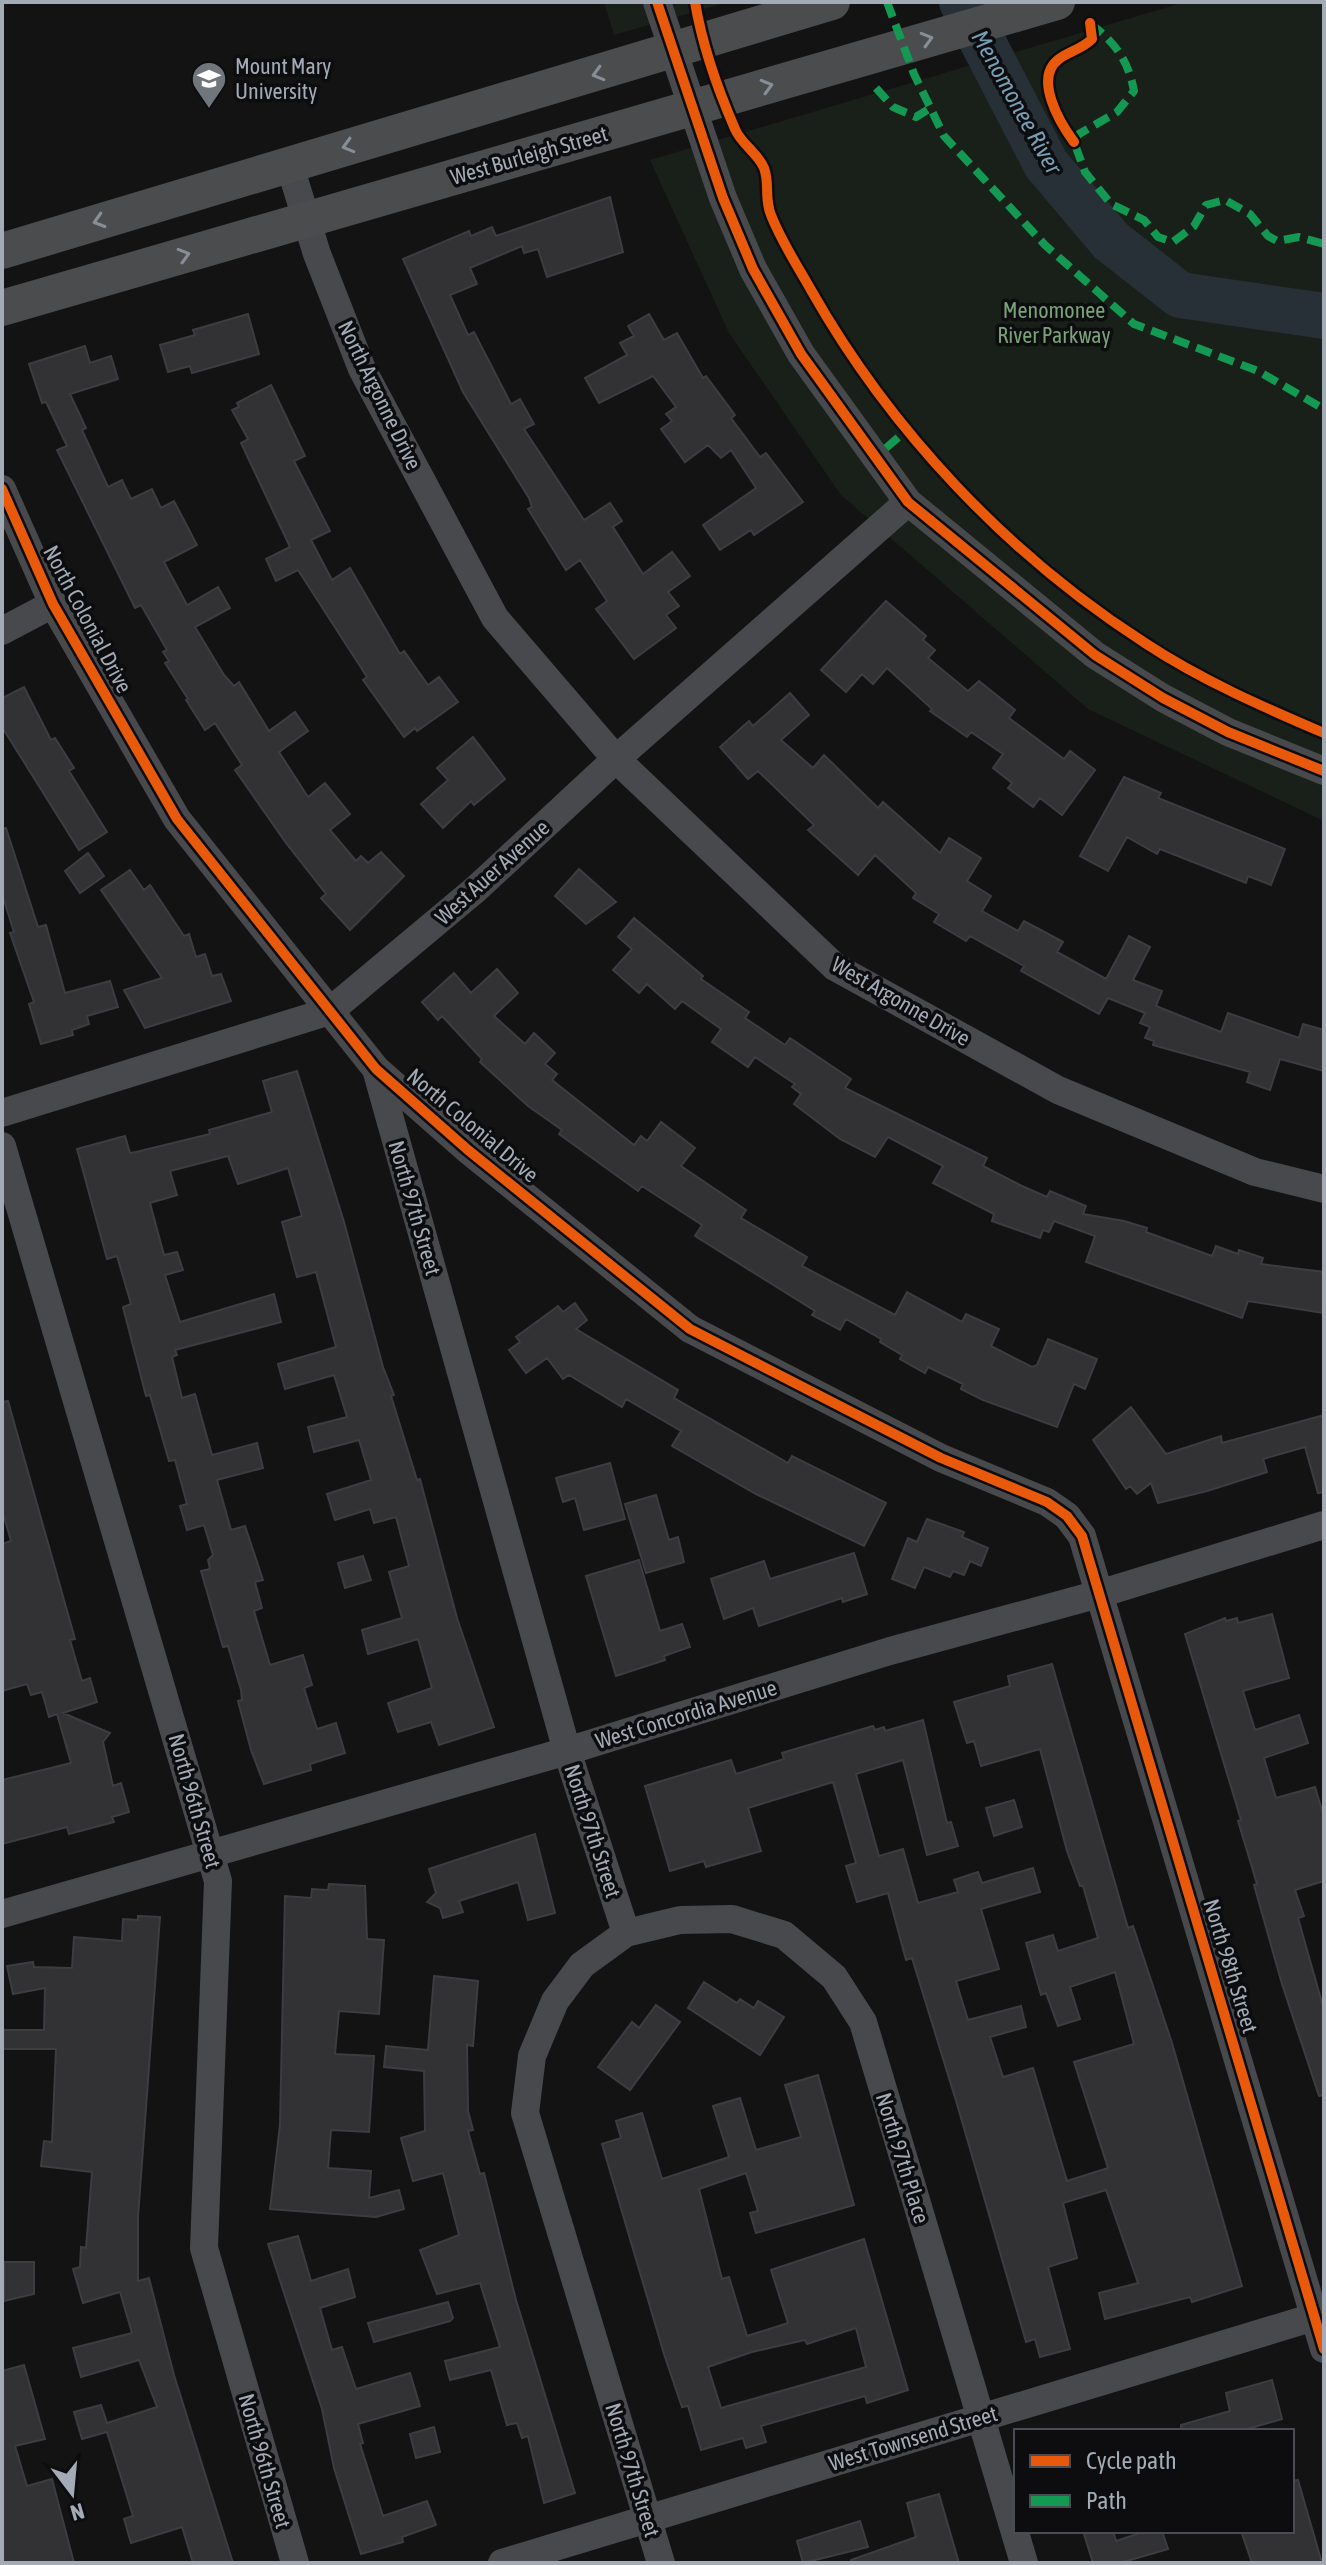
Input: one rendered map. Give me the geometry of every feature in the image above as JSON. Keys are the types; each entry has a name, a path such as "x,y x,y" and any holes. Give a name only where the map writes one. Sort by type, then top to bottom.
{"main road":[{"path":"2,251 289,163 673,52 831,2"},
{"name":"West Burleigh Street","path":"2,308 1057,2"},
{"path":"542,90 559,146"}],"street":[{"path":"657,2 723,198 753,269 801,354 908,502 1095,655 1163,698 1228,732 1324,771"},
{"name":"North Argonne Drive","path":"289,163 306,219 362,369 495,618"},
{"name":"North Colonial Drive","path":"2,489 53,604 177,819 376,1069 468,1150 690,1329 941,1458 1047,1502 1067,1516 1082,1536 1099,1594"},
{"name":"West Auer Avenue","path":"2,1113 330,1011 476,889 616,759 908,502"},
{"path":"2,631 53,604"},
{"name":"West Argonne Drive","path":"495,618 616,759 835,967 1058,1090 1255,1172 1324,1189"},
{"name":"North 97th Street","path":"376,1069 567,1751 626,1933 582,1965 555,2001 532,2056 525,2113 661,2563"},
{"name":"North 96th Street","path":"2,1146 218,1881 204,2248 295,2563"},
{"name":"West Concordia Avenue","path":"2,1914 567,1751 890,1651 1099,1594 1324,1525"},
{"name":"North 98th Street","path":"1099,1594 1320,2316 1324,2349"},
{"name":"North 97th Place","path":"626,1933 680,1920 732,1919 784,1935 834,1977 863,2022 1014,2529"},
{"name":"West Townsend Street","path":"502,2563 1320,2316"},
{"name":"North 97th Place","path":"1015,2533 1024,2563"}],"green space":[{"path":"604,2 728,2 614,35"},
{"name":"Menomonee River Parkway","path":"1185,2 1324,2 1324,821 1088,709 841,495 729,333 650,160"}],"building":[{"path":"610,197 623,252 547,277 538,249 524,253 522,246 470,268 477,284 450,295 468,335 474,332 511,404 520,399 534,424 524,429 584,520 610,503 622,521 613,527 643,574 672,552 690,576 668,592 679,606 666,615 676,628 634,659 596,609 607,601 580,560 566,570 528,509 532,507 529,498 463,392 403,259 469,231 471,236 492,227 496,236"},
{"path":"248,314 259,354 192,373 190,366 168,372 160,345 195,335 193,330"},
{"path":"649,314 664,340 677,333 703,378 706,376 735,415 731,418 760,457 766,453 803,502 754,535 751,530 720,550 703,525 756,488 731,450 721,458 708,445 685,462 661,429 672,421 666,414 676,407 653,376 599,403 585,378 627,355 620,343 634,336 628,326"},
{"path":"85,346 90,363 111,356 118,379 70,394 86,428 82,430 108,487 122,480 131,499 152,489 161,508 174,501 197,545 164,562 187,605 218,587 230,608 195,627 224,675 234,686 239,682 269,731 295,712 308,731 279,752 308,797 325,783 350,814 330,830 356,861 361,856 368,863 381,852 404,876 350,930 321,898 326,894 235,770 242,765 215,723 205,730 186,700 165,663 169,661 163,652 167,650 141,605 135,608 57,450 67,446 46,402 42,403 29,364"},
{"path":"271,385 305,456 294,461 330,531 311,540 332,580 350,568 400,654 404,651 428,685 439,677 458,702 404,737 363,680 367,677 298,570 276,581 266,559 290,547 241,443 248,439 232,410 239,407 237,403"},
{"path":"886,601 926,636 923,640 935,650 928,658 968,691 979,681 1015,710 1009,718 1064,759 1070,751 1095,770 1062,815 1040,798 1033,807 1008,788 1012,783 993,768 1003,754 971,732 967,737 930,711 932,709 887,668 873,684 862,674 846,692 821,670"},
{"path":"24,687 51,740 55,738 74,768 69,771 107,832 79,850 2,727 2,698"},
{"path":"790,693 809,715 781,740 813,768 824,755 878,808 883,802 940,853 949,838 981,858 967,881 991,896 982,911 1018,931 1024,921 1063,942 1057,952 1106,979 1129,936 1150,947 1133,980 1162,991 1156,1006 1221,1032 1228,1013 1299,1038 1303,1024 1324,1030 1324,1071 1280,1059 1270,1090 1247,1082 1250,1072 1153,1045 1154,1041 1145,1038 1150,1027 1140,1023 1145,1013 1108,998 1099,1014 1021,971 1024,966 970,936 966,941 934,922 939,914 913,898 916,893 875,855 858,875 808,830 814,825 758,771 748,779 720,747 749,721 753,726"},
{"path":"473,737 505,779 474,805 471,801 443,828 421,804 448,780 437,768"},
{"path":"1124,777 1161,793 1158,798 1285,849 1271,885 1248,876 1246,883 1160,849 1157,854 1127,837 1108,871 1080,856"},
{"path":"6,828 38,927 46,925 65,993 110,981 118,1007 87,1016 89,1024 72,1030 73,1035 41,1044 29,1004 34,1002 10,933 14,932 2,894 2,829"},
{"path":"88,853 104,876 80,893 65,871"},
{"path":"579,869 616,902 586,924 555,896"},
{"path":"130,870 144,890 150,885 184,936 189,934 196,957 205,954 212,976 221,974 231,1001 145,1028 124,990 162,978 101,890"},
{"path":"634,918 703,976 701,979 749,1012 745,1018 785,1045 790,1038 851,1079 845,1088 987,1158 983,1166 1022,1186 1047,1197 1050,1191 1086,1206 1083,1214 1147,1228 1146,1232 1212,1256 1216,1246 1263,1258 1261,1264 1324,1272 1324,1313 1248,1301 1242,1318 1086,1262 1095,1236 1054,1221 1049,1232 1043,1230 1040,1238 992,1221 994,1214 933,1183 943,1166 888,1137 875,1157 840,1139 794,1104 801,1094 792,1087 795,1084 755,1057 748,1067 712,1042 721,1029 682,1001 675,1009 647,984 639,993 613,970 632,949 618,937"},
{"path":"497,969 518,993 494,1016 525,1044 534,1033 555,1053 545,1064 557,1074 552,1080 634,1145 641,1136 647,1141 661,1122 695,1148 681,1166 746,1210 741,1218 807,1257 802,1266 895,1315 907,1292 962,1322 966,1314 999,1329 991,1346 1032,1367 1037,1365 1048,1339 1097,1359 1085,1389 1074,1384 1057,1427 983,1400 961,1389 963,1384 928,1367 925,1373 900,1359 902,1355 880,1342 881,1339 846,1319 840,1330 812,1315 815,1311 695,1236 702,1225 642,1186 638,1191 559,1134 562,1130 528,1106 480,1062 482,1059 442,1016 438,1020 422,1002 454,973 471,993"},
{"path":"297,1071 344,1222 383,1367 394,1395 391,1396 417,1480 420,1479 457,1618 494,1727 439,1745 431,1722 398,1732 388,1703 432,1688 418,1639 368,1654 362,1630 402,1618 389,1572 409,1566 396,1517 374,1523 370,1509 335,1520 327,1494 371,1480 359,1440 314,1452 308,1427 347,1417 334,1375 285,1389 278,1364 336,1347 316,1272 297,1277 282,1222 302,1216 288,1168 238,1184 228,1156 170,1171 177,1195 150,1203 164,1255 177,1252 183,1270 165,1275 180,1322 274,1294 281,1322 175,1350 177,1355 172,1357 182,1398 195,1394 212,1455 257,1443 263,1468 217,1480 231,1530 245,1526 263,1580 255,1582 262,1608 254,1611 270,1665 303,1655 312,1685 304,1688 317,1729 336,1723 345,1753 310,1764 311,1770 264,1784 238,1701 242,1700 241,1690 228,1646 223,1647 201,1571 210,1569 208,1560 213,1555 204,1525 187,1530 180,1506 187,1504 175,1460 169,1461 150,1395 146,1396 123,1307 131,1304 117,1256 107,1259 77,1149 125,1136 130,1153 210,1134 209,1130 272,1112 263,1081"},
{"path":"575,1303 587,1320 576,1329 678,1390 674,1398 788,1463 792,1456 886,1503 864,1546 756,1494 672,1446 681,1431 626,1399 622,1407 569,1375 563,1379 547,1358 526,1373 509,1350 520,1342 516,1337 558,1306 563,1312"},
{"path":"8,1401 75,1639 70,1640 82,1681 90,1678 97,1702 63,1713 110,1733 103,1742 113,1786 121,1783 129,1812 112,1817 114,1822 69,1834 67,1827 2,1844 2,1780 71,1763 57,1714 49,1717 42,1692 31,1695 27,1684 2,1691 2,1544 11,1541 2,1510 2,1402"},
{"path":"1131,1407 1166,1454 1221,1436 1222,1443 1324,1415 1324,1492 1318,1493 1305,1447 1263,1459 1267,1472 1207,1491 1158,1503 1151,1483 1137,1494 1130,1486 1126,1489 1093,1440"},
{"path":"610,1463 625,1519 584,1530 575,1498 563,1502 556,1478"},
{"path":"656,1495 669,1540 678,1537 684,1562 646,1573 625,1504"},
{"path":"927,1519 964,1532 962,1537 988,1548 981,1566 970,1561 964,1575 953,1571 950,1577 924,1567 915,1588 892,1579 908,1538 917,1542"},
{"path":"854,1553 867,1594 843,1602 842,1598 759,1626 753,1608 724,1619 711,1579 764,1561 770,1579"},
{"path":"363,1556 371,1580 345,1588 338,1563"},
{"path":"639,1560 660,1631 682,1624 690,1647 664,1656 665,1660 616,1676 586,1576"},
{"path":"1272,1614 1289,1678 1243,1691 1255,1730 1299,1715 1308,1743 1264,1758 1276,1798 1315,1787 1324,1817 1324,1881 1295,1890 1304,1916 1298,1918 1324,2010 1324,2095 1319,2096 1282,1984 1238,1821 1241,1820 1185,1634 1225,1618 1226,1621 1237,1618 1238,1623"},
{"path":"1052,1664 1128,1928 1133,1926 1172,2043 1242,2286 1192,2302 1190,2297 1105,2319 1099,2293 1138,2283 1106,2190 1063,2203 1077,2258 1048,2267 1070,2349 1040,2357 1035,2339 1026,2342 957,2104 912,1958 906,1960 888,1893 857,1902 846,1866 856,1863 833,1782 748,1808 761,1851 706,1867 704,1861 670,1871 645,1786 731,1760 736,1774 784,1759 782,1753 873,1726 875,1730 884,1727 885,1731 923,1720 947,1823 951,1822 958,1846 927,1855 903,1760 856,1774 879,1856 903,1849 918,1903 958,1892 954,1880 978,1872 982,1883 1033,1868 1040,1892 981,1909 999,1969 956,1981 968,2020 1021,2006 1026,2027 990,2037 1003,2077 1033,2068 1067,2181 1108,2168 1074,2062 1134,2044 1115,1972 1070,1987 1080,2019 1058,2026 1046,1993 1041,1995 1026,1943 1053,1935 1058,1951 1098,1938 1083,1886 1080,1886 1067,1851 1040,1749 981,1766 974,1741 967,1743 954,1702 1010,1686 1008,1676"},
{"path":"1014,1800 1022,1827 994,1836 986,1808"},
{"path":"535,1834 555,1913 528,1920 518,1882 459,1901 463,1912 443,1918 440,1908 427,1902 436,1893 429,1869"},
{"path":"329,1884 365,1886 367,1939 384,1940 379,2014 339,2011 335,2054 374,2056 369,2132 331,2130 328,2168 371,2171 369,2198 399,2190 404,2209 376,2217 270,2209 280,2125 285,1896 311,1898 312,1889 328,1890"},
{"path":"138,1916 160,1917 138,2217 138,2281 149,2278 174,2375 233,2563 193,2563 182,2527 131,2543 124,2519 133,2516 107,2432 82,2439 74,2412 101,2405 107,2423 157,2407 139,2360 81,2377 73,2348 132,2333 120,2292 83,2303 73,2269 80,2267 81,2247 86,2248 92,2172 41,2166 44,2141 52,2142 56,2049 2,2049 2,2030 44,2030 45,1988 13,1994 7,1966 33,1962 34,1967 72,1968 74,1937 122,1941 123,1919 138,1920"},
{"path":"434,1976 478,1981 473,2046 467,2045 468,2111 473,2130 468,2131 480,2174 484,2173 516,2300 575,2493 544,2503 528,2436 522,2438 517,2423 507,2425 491,2370 450,2380 445,2361 500,2347 480,2283 437,2294 420,2250 459,2235 443,2173 413,2181 401,2138 425,2131 424,2071 384,2067 386,2046 428,2050"},
{"path":"704,1982 737,2003 740,1999 754,2008 758,2001 784,2017 760,2055 688,2008"},
{"path":"656,2005 680,2022 630,2090 598,2067 632,2022 639,2028"},
{"path":"818,2075 854,2205 756,2233 750,2213 758,2211 746,2173 699,2189 722,2279 729,2277 747,2336 788,2323 771,2270 864,2239 908,2390 867,2403 865,2396 761,2426 766,2442 746,2448 743,2438 701,2450 688,2406 682,2407 664,2354 602,2144 621,2138 616,2121 642,2113 662,2179 729,2157 713,2106 740,2098 756,2150 801,2137 785,2085","holes":["856,2328 866,2367 721,2408 708,2367 752,2352 805,2340 807,2344"]},
{"path":"298,2236 311,2281 348,2269 355,2297 320,2308 332,2350 342,2347 356,2389 410,2373 420,2406 358,2424 363,2443 360,2444 383,2516 427,2501 436,2525 402,2537 403,2542 361,2554 334,2468 322,2409 268,2244"},
{"path":"4,2262 34,2262 34,2294 4,2301"},
{"path":"448,2302 453,2318 450,2321 374,2342 368,2323"},
{"path":"24,2365 45,2439 15,2446 27,2486 52,2479 74,2563 2,2563 2,2371"},
{"path":"1272,2380 1282,2419 1247,2429 1181,2429 1181,2425 1230,2411 1226,2393"},
{"path":"434,2427 440,2452 416,2458 410,2434"},
{"path":"1298,2480 1322,2563 1252,2563 1242,2533 1294,2533 1294,2481"},
{"path":"939,2494 959,2563 851,2563 851,2560 916,2537 907,2503"},
{"path":"860,2521 868,2547 803,2563 797,2541"},
{"path":"1084,2533 1114,2533 1116,2541 1140,2533 1163,2533 1168,2549 1120,2563 1093,2563"}],"waterway":[{"name":"Menomonee River","path":"962,2 1046,164 1111,241 1180,295 1324,316"}],"marked path":[{"path":"887,2 914,74 944,136 1045,245 1134,324 1258,371 1324,409"},
{"path":"1090,23 1119,52 1134,91 1117,112 1079,134 1074,142 1085,172 1111,204 1144,220 1158,237 1173,242 1194,226 1206,205 1225,200 1250,214 1268,236 1277,241 1299,237 1324,244"},
{"path":"876,88 893,107 916,117 932,107"},
{"path":"886,448 907,430"}],"cycle path":[{"path":"657,2 723,198 753,269 801,354 908,502 1095,655 1163,698 1228,732 1324,771"},
{"path":"695,2 706,50 729,114 738,134 764,168 769,209 780,234 843,342 916,440 1000,530 1046,571 1095,608 1188,669 1324,733"},
{"path":"1074,142 1056,112 1048,77 1059,59 1092,39 1090,23"},
{"path":"2,489 53,604 177,819 376,1069 468,1150 690,1329 941,1458 1047,1502 1067,1516 1082,1536 1324,2349"}],"place":[{"name":"Mount Mary University","path":"209,110"}]}
